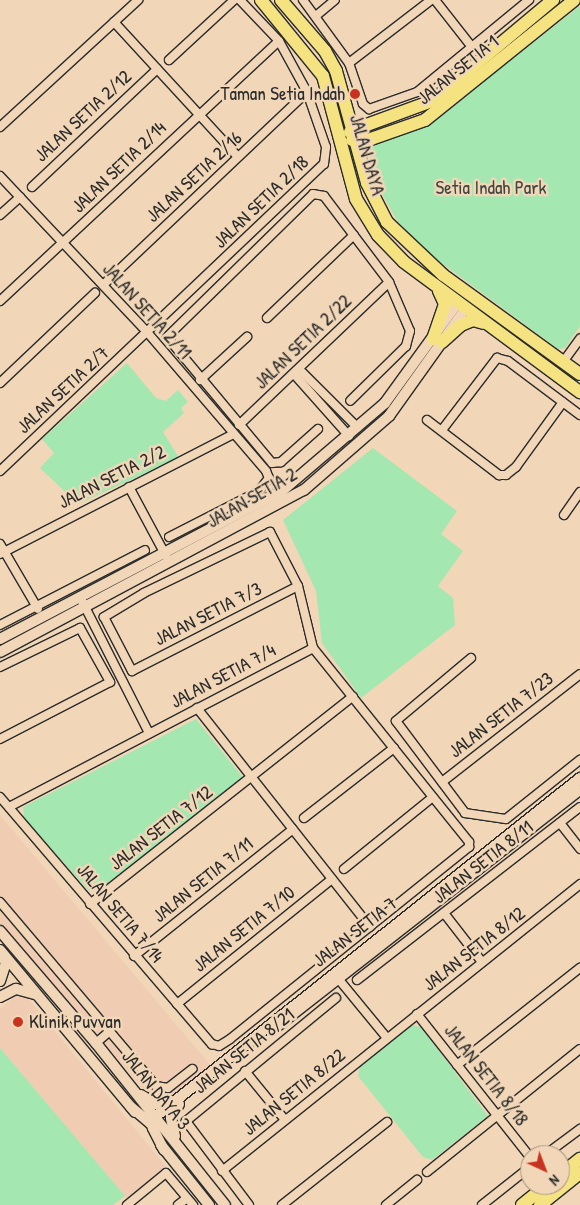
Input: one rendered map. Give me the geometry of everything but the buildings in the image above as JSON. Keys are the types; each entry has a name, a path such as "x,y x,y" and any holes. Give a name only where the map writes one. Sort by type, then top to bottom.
{"main road":[{"name":"JALAN DAYA","path":"261,0 312,60 330,94 356,199 378,234 404,262 433,285 464,304 580,392"},
{"name":"JALAN DAYA","path":"281,0 325,51 336,71 363,169 375,203 387,222 444,275 580,374"},
{"name":"JALAN SETIA 1","path":"553,0 432,101 364,126 355,135 368,140 438,112 574,0"},
{"path":"330,94 347,130 355,135 348,151 350,175"},
{"path":"346,105 360,118 376,122"},
{"path":"363,169 365,146 380,136"},
{"path":"444,275 464,304 492,309"},
{"path":"433,285 445,304 438,341"},
{"path":"438,341 473,320 496,329"},
{"path":"570,1167 580,1159"},
{"path":"540,1205 580,1173"},
{"path":"522,1205 534,1195"}],"street":[{"path":"0,127 138,0"},
{"path":"169,60 234,0"},
{"name":"JALAN SETIA 2/18","path":"147,332 324,164 326,147 307,92 279,41 240,0"},
{"path":"303,0 317,14 349,63 363,104 369,109 417,92 529,0"},
{"path":"317,14 335,0"},
{"path":"349,63 430,0"},
{"path":"435,0 472,47"},
{"path":"114,22 238,157"},
{"name":"JALAN SETIA 2/14","path":"0,302 198,114 279,41"},
{"name":"JALAN SETIA 2/12","path":"32,187 157,69"},
{"name":"JALAN SETIA 2/16","path":"103,285 307,92"},
{"name":"JALAN SETIA 2/11","path":"0,176 147,332 266,471 268,478 259,491 169,536"},
{"path":"318,429 280,462 272,463 200,380 166,337 318,193 354,235 389,282 410,331 406,346 350,401"},
{"path":"0,215 20,197"},
{"path":"267,318 354,235"},
{"name":"JALAN SETIA 2/22","path":"239,425 389,282"},
{"path":"0,383 95,293"},
{"name":"JALAN SETIA 2","path":"0,652 82,602 167,558 288,502 341,460 382,423 464,304"},
{"name":"JALAN SETIA 2/7","path":"0,471 147,332"},
{"path":"200,380 247,337"},
{"path":"563,362 580,339"},
{"name":"JALAN SETIA 2","path":"167,558 282,491 354,433 385,403 438,341"},
{"path":"572,350 580,356"},
{"path":"442,430 492,363 502,360 580,415"},
{"path":"297,371 340,409 354,433"},
{"path":"297,371 330,417 354,433"},
{"path":"427,420 499,475 506,475 563,402"},
{"path":"330,417 340,409"},
{"path":"341,460 354,433 382,423"},
{"name":"JALAN SETIA 2/2","path":"3,552 233,434"},
{"path":"129,487 167,558"},
{"path":"564,515 580,492"},
{"name":"JALAN SETIA 7/3","path":"266,531 274,534 298,586 132,671 105,622 106,613 266,531"},
{"path":"0,544 43,617"},
{"path":"0,625 145,550"},
{"path":"197,708 370,927 469,847 469,842 313,648 298,586"},
{"path":"82,602 149,734"},
{"name":"JALAN SETIA 2","path":"0,639 43,617 82,602"},
{"path":"0,667 80,628 110,682 0,739"},
{"name":"JALAN SETIA 7/4","path":"9,807 313,648"},
{"path":"471,658 396,721 465,813 506,819 580,760"},
{"name":"JALAN SETIA 7/23","path":"442,782 580,674"},
{"name":"JALAN SETIA 7/12","path":"90,904 353,696"},
{"path":"304,818 394,748"},
{"name":"JALAN SETIA 7","path":"155,1120 580,778"},
{"name":"JALAN SETIA 7","path":"335,975 580,790"},
{"name":"JALAN SETIA 7/14","path":"0,797 176,1004 219,1046 370,927"},
{"path":"344,868 433,797"},
{"name":"JALAN SETIA 8/11","path":"357,980 580,807"},
{"path":"560,823 580,849"},
{"name":"JALAN SETIA 7/11","path":"134,956 293,829"},
{"name":"JALAN SETIA 7/10","path":"176,1004 332,879"},
{"name":"JALAN SETIA 8/12","path":"387,1038 580,884"},
{"path":"0,902 160,1088 171,1087 192,1069"},
{"path":"444,913 482,962"},
{"name":"JALAN DAYA 3","path":"0,930 96,1043 155,1120 225,1205"},
{"path":"0,935 21,971 63,1005"},
{"path":"0,951 6,962 0,982"},
{"name":"JALAN DAYA 3","path":"0,951 21,971 209,1205"},
{"path":"457,1065 580,968"},
{"path":"0,982 21,971"},
{"path":"0,997 21,971"},
{"path":"335,975 387,1038"},
{"path":"0,997 26,988 50,1009"},
{"name":"JALAN SETIA 8/21","path":"249,1205 186,1121 336,998"},
{"name":"JALAN SETIA 8/18","path":"417,1014 520,1145"},
{"path":"96,1043 110,1031"},
{"name":"JALAN SETIA 8/22","path":"222,1171 387,1038"},
{"path":"427,1172 580,1049"},
{"path":"245,1071 285,1120"},
{"path":"133,1089 156,1104 177,1102 170,1122 182,1151"},
{"path":"131,1107 155,1120 164,1150"},
{"path":"282,1205 387,1122"},
{"path":"558,1145 580,1129"},
{"path":"127,1205 166,1173 192,1205"},
{"path":"482,1205 520,1175"},
{"path":"386,1205 417,1180"},
{"path":"178,1205 187,1198"}],"shaded area":[{"path":"0,815 211,1066 169,1099 150,1097 0,922"},
{"path":"15,996 27,997 167,1168 128,1200 0,1048 0,1009"}],"green space":[{"name":"Setia Indah Park","path":"580,6 580,326 565,348 558,349 432,256 398,222 379,189 369,156 373,144 430,123"},
{"path":"127,363 156,398 166,401 178,390 188,402 181,408 184,413 163,432 179,458 78,504 40,468 54,453 42,439"},
{"path":"373,448 457,511 441,534 463,551 438,586 453,598 455,625 361,698 322,643 316,591 283,520"},
{"path":"196,719 244,779 97,891 89,891 24,818 23,807"},
{"path":"412,1025 421,1027 488,1116 432,1160 423,1157 358,1076 360,1066"},
{"path":"0,1048 125,1196 113,1205 0,1205"}],"place":[{"name":"Taman Setia Indah","path":"355,94"},
{"name":"Klinik Puvvan","path":"18,1022"}]}
